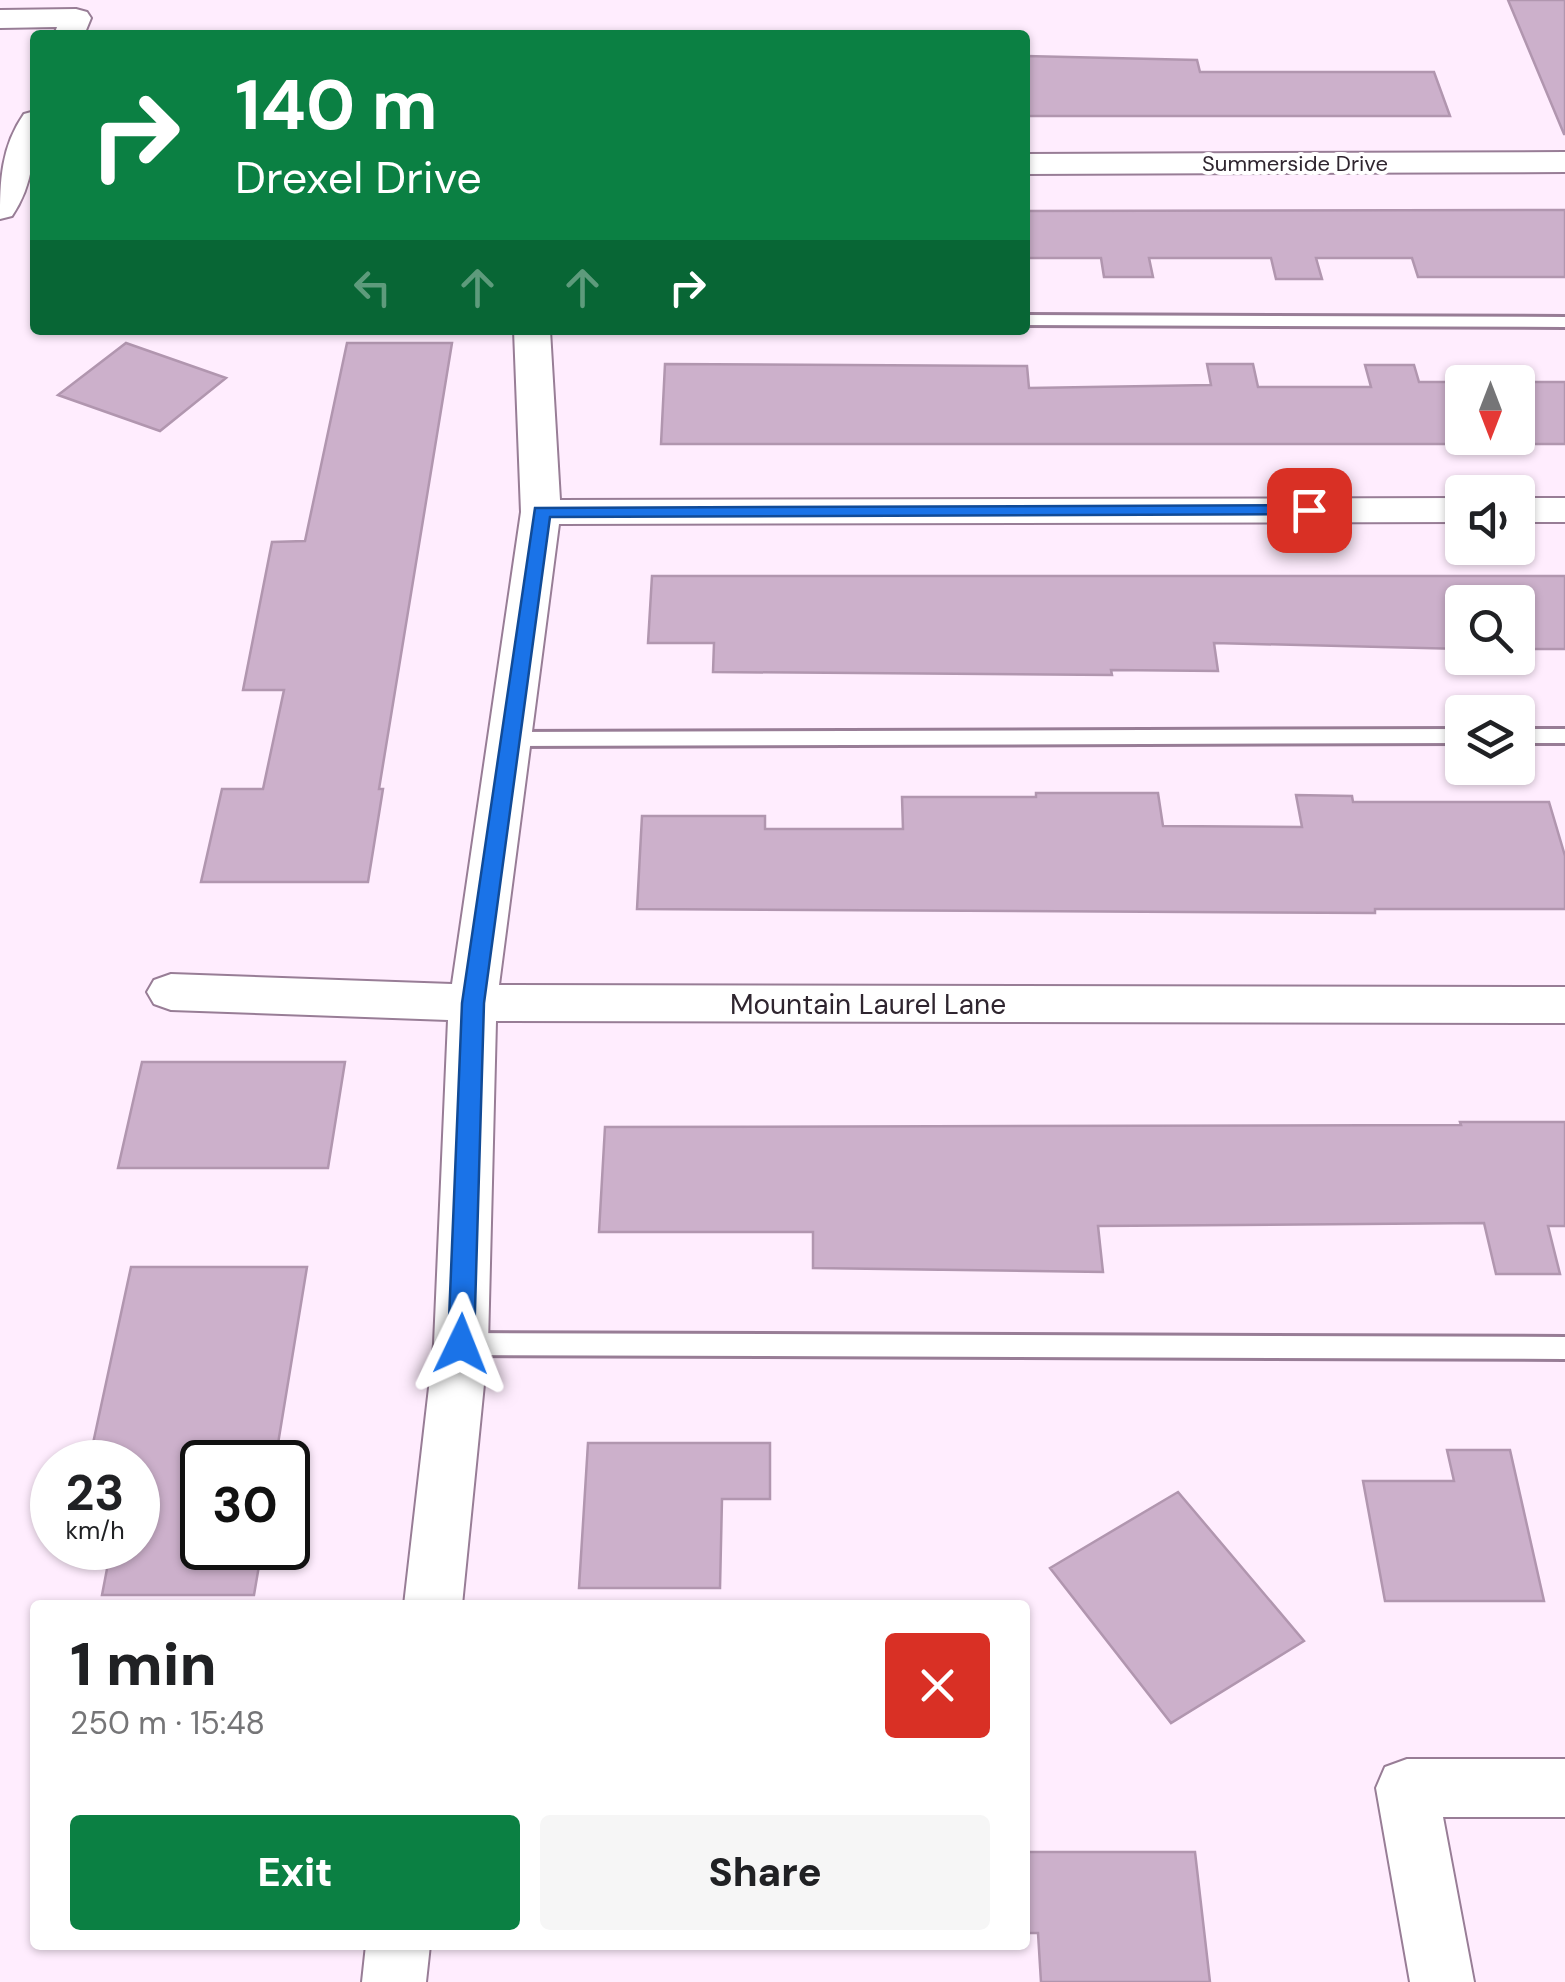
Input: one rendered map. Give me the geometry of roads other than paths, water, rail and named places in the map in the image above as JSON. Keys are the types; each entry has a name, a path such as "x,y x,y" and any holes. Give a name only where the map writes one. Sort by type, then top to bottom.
{"street":[{"path":"0,19 72,27"},
{"path":"0,209 30,134"},
{"name":"Summerside Drive","path":"1030,164 1565,162"},
{"path":"435,1600 461,1344 473,1003 542,512 532,335"},
{"path":"542,512 1445,510"},
{"path":"1535,510 1565,510"},
{"name":"Mountain Laurel Lane","path":"172,992 473,1003 1565,1005"},
{"path":"1442,1982 1407,1788 1565,1788"},
{"path":"394,1982 397,1950"}],"lane":[{"path":"1030,320 1565,322"},
{"path":"509,738 1445,736"},
{"path":"1535,736 1565,736"},
{"path":"461,1344 1565,1348"}]}
